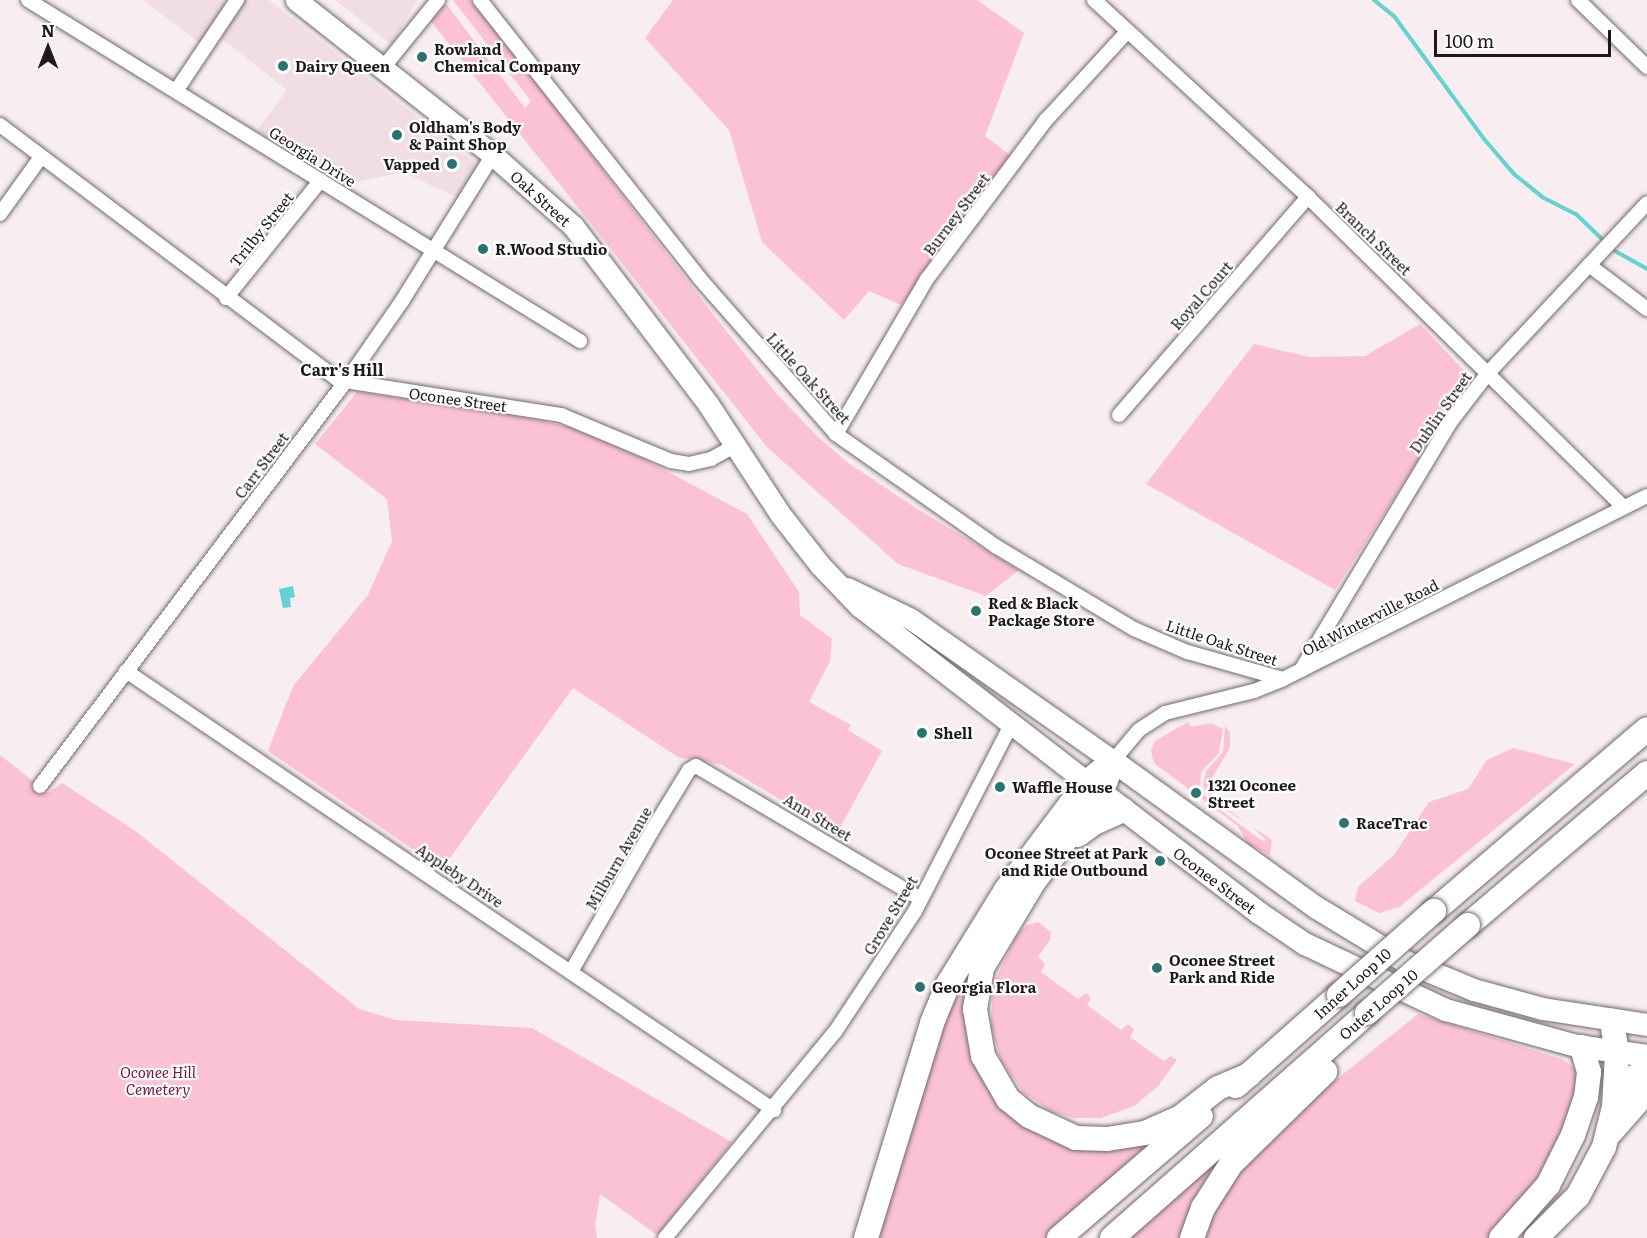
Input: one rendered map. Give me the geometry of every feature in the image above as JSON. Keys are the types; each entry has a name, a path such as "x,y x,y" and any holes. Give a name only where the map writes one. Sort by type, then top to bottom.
{"highway":[{"name":"Inner Loop 10","path":"1059,1238 1249,1075 1434,911 1647,729"},
{"path":"866,1238 932,1023 948,984 1006,890 1094,787 1113,761"},
{"name":"Oconee Street","path":"1113,761 1317,908 1404,961 1474,990 1543,1009 1647,1025"},
{"name":"Outer Loop 10","path":"1112,1238 1468,925 1647,772"},
{"path":"1094,787 1061,847 982,968 977,989 977,1033 983,1056 1008,1099 1052,1129 1076,1138 1107,1139 1154,1129 1181,1117 1218,1088 1249,1075"},
{"name":"Oconee Street","path":"1094,787 1215,882 1305,944 1446,1010 1582,1047 1647,1056"},
{"path":"1061,847 1094,823 1123,810"},
{"path":"1192,1238 1203,1209 1230,1164 1352,1047 1367,1013"},
{"path":"1536,1238 1578,1196 1608,1135 1614,1107 1617,1053 1612,1020"},
{"path":"1502,1238 1548,1185 1573,1135 1586,1097 1589,1072 1582,1047"},
{"path":"1614,1107 1635,1077 1647,1069"},
{"path":"1608,1135 1647,1091"}],"main road":[{"name":"Oak Street","path":"296,0 493,155 573,226 736,445"},
{"name":"Oconee Street","path":"736,445 787,522 820,565 844,587 859,606 1094,787"},
{"name":"Oconee Street","path":"844,587 911,619 1113,761"}],"street":[{"name":"Georgia Drive","path":"28,0 580,341"},
{"path":"176,91 237,0"},
{"path":"382,69 438,0"},
{"name":"Little Oak Street","path":"480,0 700,279 836,434 997,547 1134,629 1187,652 1283,679"},
{"name":"Branch Street","path":"1094,0 1308,197 1623,507"},
{"path":"1578,0 1647,67"},
{"name":"Burney Street","path":"836,434 927,279 1046,120 1127,32"},
{"name":"Oconee Street","path":"0,125 326,373 346,381 561,415 671,461 689,464 711,459 736,445"},
{"name":"Carr Street","path":"40,786 346,381 434,251 493,155"},
{"path":"0,214 41,156"},
{"name":"Trilby Street","path":"226,298 321,180"},
{"name":"Royal Court","path":"1119,415 1308,197"},
{"name":"Dublin Street","path":"1302,670 1436,443 1488,372 1647,203"},
{"path":"1589,265 1647,309"},
{"name":"Old Winterville Road","path":"1113,761 1139,730 1165,713 1254,691 1283,679 1647,496"},
{"name":"Appleby Drive","path":"126,671 572,970 774,1110"},
{"name":"Grove Street","path":"665,1238 774,1110 835,1032 921,899 1012,723"},
{"name":"Milburn Avenue","path":"572,970 653,829 689,770 696,766"},
{"name":"Ann Street","path":"696,766 921,899"}],"shaded area":[{"path":"143,0 226,0 202,45"},
{"path":"243,0 269,0 478,165 460,199 403,172 343,185 257,130 287,90 218,36"},
{"path":"335,0 417,0 392,45"}],"green space":[{"path":"453,0 470,0 492,25 712,313 776,393 816,435 847,462 919,510 1019,570 986,596 898,564 767,447 430,20 442,5 447,5 525,108 531,101"},
{"path":"673,0 977,0 1024,33 985,136 1011,156 901,305 869,291 844,320 762,242 729,130 645,38"},
{"path":"1420,324 1471,378 1335,590 1146,484 1254,344 1309,357 1365,356"},
{"path":"357,392 505,413 570,427 642,458 747,514 799,592 800,615 832,639 830,661 809,702 851,725 848,730 882,751 837,833 722,765 678,757 573,688 442,869 268,751 293,686 368,595 392,541 387,499 315,444"},
{"path":"1188,722 1191,727 1211,723 1223,729 1219,753 1201,772 1200,789 1212,804 1261,840 1267,841 1253,827 1272,840 1270,855 1248,844 1238,826 1154,763 1151,751 1155,741"},
{"path":"1225,726 1230,733 1230,748 1211,780 1211,792 1215,800 1248,824 1214,802 1203,786 1206,771 1223,752"},
{"path":"1513,748 1575,764 1399,907 1379,913 1355,901 1358,887 1394,855 1429,802 1468,789 1487,760"},
{"name":"Oconee Hill Cemetery","path":"0,755 48,793 62,783 134,830 359,1009 396,1020 532,1028 732,1142 657,1235 600,1194 595,1226 597,1238 0,1238"},
{"path":"1038,922 1051,932 1050,940 1038,957 1045,964 1041,972 1078,999 1086,993 1091,998 1087,1005 1121,1030 1128,1024 1134,1029 1130,1037 1164,1061 1170,1056 1177,1060 1158,1086 1134,1106 1101,1118 1074,1118 1052,1112 1023,1092 1001,1060 991,1028 993,984 1017,935 1027,925"},
{"path":"972,955 970,1040 1054,1138 1150,1143 1045,1238 873,1238 918,1081"},
{"path":"1418,1014 1562,1059 1582,1073 1565,1127 1546,1166 1499,1230 1490,1238 1204,1238 1212,1208 1236,1172 1326,1088"},
{"path":"1237,1142 1185,1238 1128,1238"}],"water":[{"path":"293,586 295,597 290,598 291,607 283,608 279,589"}],"waterway":[{"path":"1374,0 1394,16 1484,139 1514,174 1542,197 1576,214 1601,238"},
{"path":"1615,251 1647,269"}],"place":[{"name":"Rowland Chemical Company","path":"422,57"},
{"name":"Dairy Queen","path":"283,66"},
{"name":"Oldham's Body & Paint Shop","path":"397,135"},
{"name":"Vapped","path":"452,164"},
{"name":"R.Wood Studio","path":"483,249"},
{"name":"Red & Black Package Store","path":"976,611"},
{"name":"Shell","path":"922,733"},
{"name":"Waffle House","path":"1000,787"},
{"name":"1321 Oconee Street","path":"1196,793"},
{"name":"RaceTrac","path":"1344,823"},
{"name":"Oconee Street at Park and Ride Outbound","path":"1160,861"},
{"name":"Oconee Street Park and Ride","path":"1157,968"},
{"name":"Georgia Flora","path":"920,987"}],"district":[{"name":"Carr's Hill","path":"342,369"}]}
